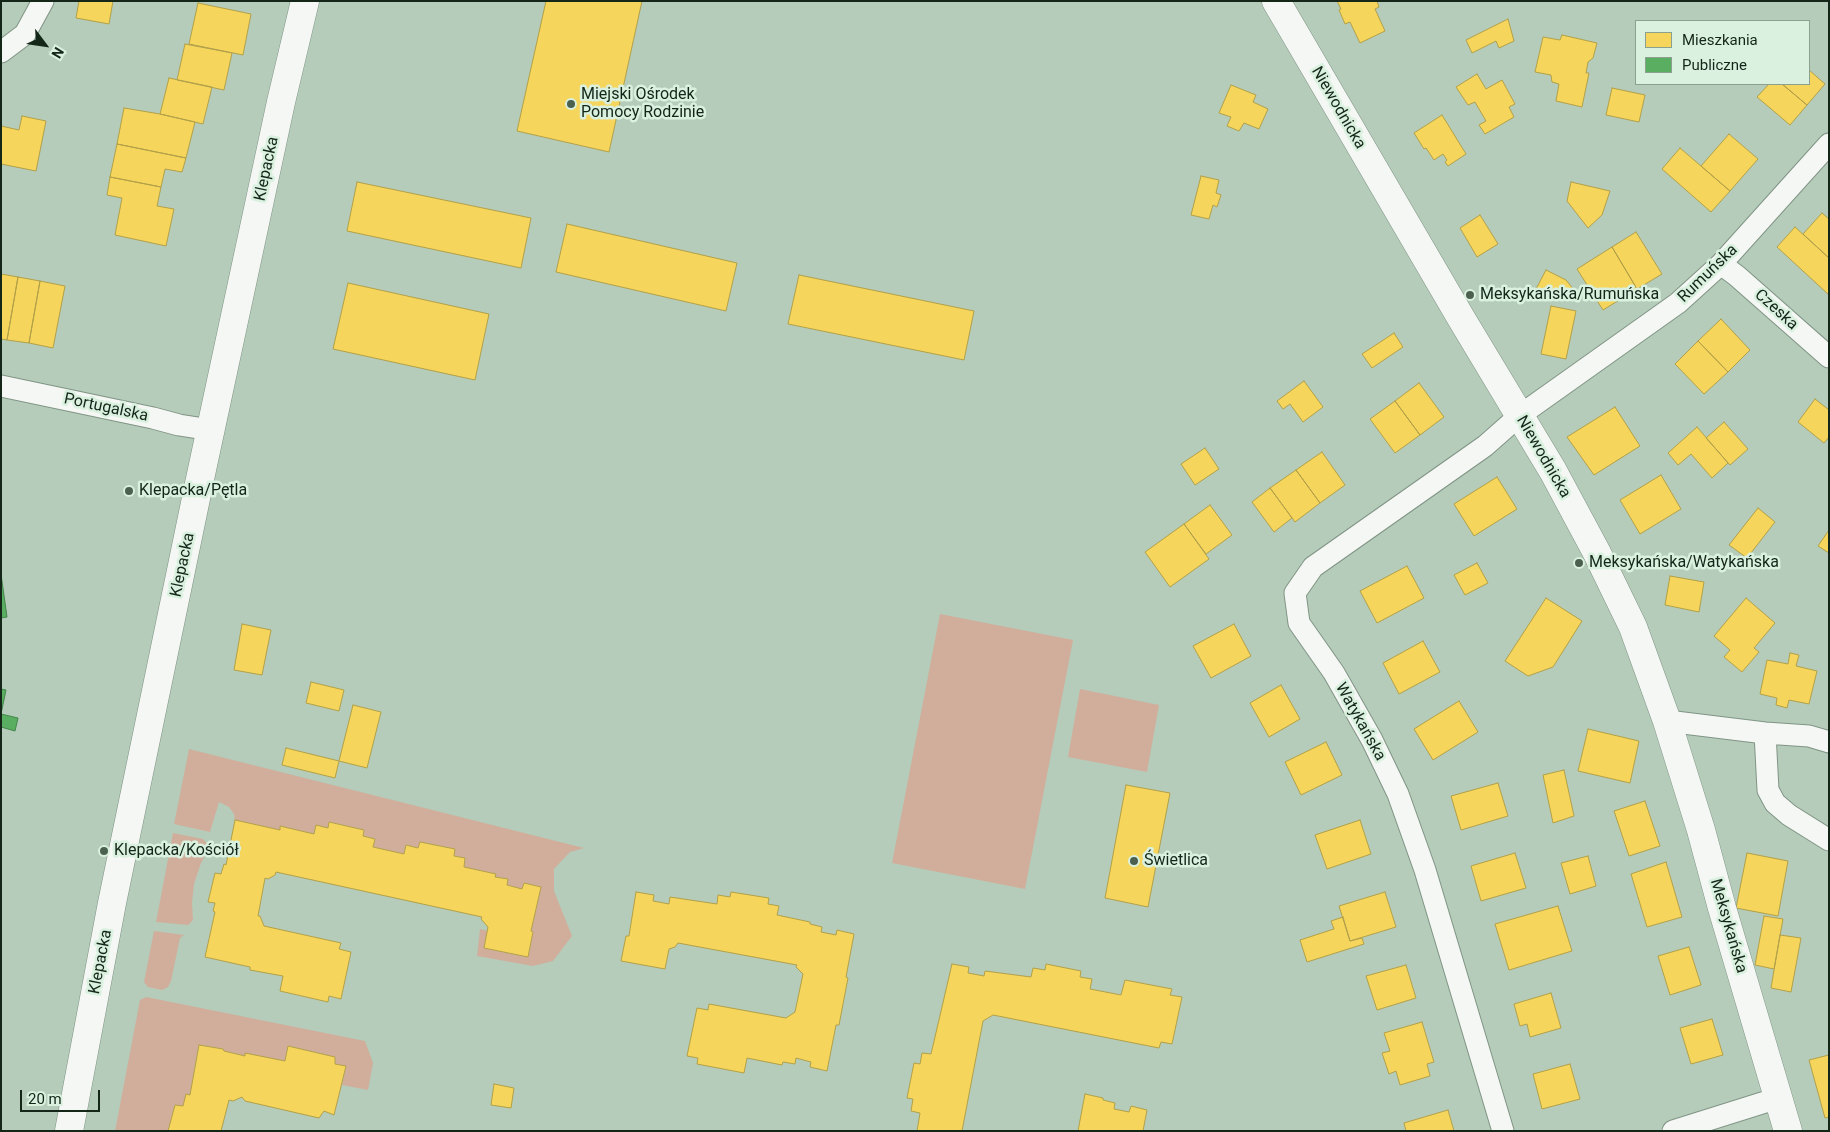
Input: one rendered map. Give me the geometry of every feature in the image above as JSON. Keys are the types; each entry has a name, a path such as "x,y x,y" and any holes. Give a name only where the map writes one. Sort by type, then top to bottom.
{"street":[{"path":"1,52 25,34 43,1"},
{"name":"Klepacka","path":"69,1131 112,903 210,430 305,1"},
{"name":"Niewodnicka","path":"1276,1 1553,471 1601,561 1633,627 1667,721"},
{"name":"Rumuńska","path":"1519,416 1678,303 1721,264 1829,144"},
{"name":"Czeska","path":"1721,264 1738,276 1829,357"},
{"name":"Portugalska","path":"1,386 210,430"},
{"name":"Watykańska","path":"1503,1131 1425,870 1398,794 1372,740 1334,673 1299,623 1295,593 1313,567 1485,446 1519,416"},
{"path":"1667,721 1765,733 1809,736 1829,742"},
{"name":"Meksykańska","path":"1667,721 1702,830 1722,908 1788,1131"},
{"path":"1765,733 1768,790 1775,803 1788,815 1829,840"},
{"path":"1673,1131 1778,1098"}],"shaded area":[{"path":"940,614 1073,640 1025,889 892,863"},
{"path":"1080,689 1159,705 1147,772 1068,757"},
{"path":"189,749 584,848 570,852 554,869 554,891 572,936 553,961 533,966 477,956 480,929 488,931 484,948 528,957 540,887 524,883 522,889 507,885 508,879 495,877 496,874 464,867 465,858 454,856 455,849 420,842 418,848 406,845 404,854 373,847 375,839 363,836 364,830 330,822 328,828 316,826 314,834 281,826 280,830 235,820 234,814 229,807 219,802 210,832 174,824"},
{"path":"173,833 203,839 208,845 208,850 201,863 194,884 193,920 188,925 156,922"},
{"path":"154,931 184,935 180,938 171,981 168,987 162,990 148,987 144,982"},
{"path":"146,997 365,1041 373,1063 368,1090 342,1085 346,1067 335,1064 335,1057 288,1046 285,1061 245,1054 245,1056 224,1051 223,1049 199,1045 190,1095 183,1106 175,1105 168,1131 115,1131 140,1000"}],"building: Mieszkania":[{"path":"79,1 113,1 109,24 76,18"},
{"name":"Miejski Ośrodek Pomocy Rodzinie","path":"546,1 642,1 609,152 517,131"},
{"path":"1337,1 1377,1 1379,7 1375,9 1385,31 1360,43 1350,22 1345,24"},
{"path":"198,3 251,14 243,55 189,44"},
{"path":"1508,19 1514,41 1499,48 1496,41 1472,53 1466,40"},
{"path":"1562,35 1597,43 1593,58 1588,62 1586,73 1589,73 1582,107 1556,101 1559,84 1552,82 1551,75 1535,72 1543,37 1560,40"},
{"path":"185,44 232,53 224,90 177,80"},
{"path":"1810,71 1825,84 1807,105 1783,85 1810,85"},
{"path":"1477,74 1486,89 1502,80 1515,104 1509,107 1514,117 1485,134 1479,125 1486,121 1475,102 1468,105 1456,87"},
{"path":"169,78 212,87 203,124 160,114"},
{"path":"1231,85 1256,95 1253,102 1268,109 1259,129 1244,123 1239,131 1227,126 1231,117 1219,113"},
{"path":"1768,85 1783,85 1807,105 1790,125 1757,97"},
{"path":"1612,88 1645,95 1639,122 1606,115"},
{"path":"124,108 195,122 186,158 117,144"},
{"path":"1442,115 1466,154 1448,166 1443,154 1434,160 1414,133"},
{"path":"22,116 46,121 36,171 1,164 1,126 19,130"},
{"path":"1729,134 1758,159 1730,191 1701,166"},
{"path":"117,144 186,158 182,172 165,169 161,187 110,177"},
{"path":"1680,148 1730,191 1711,212 1662,169"},
{"path":"1201,176 1219,180 1216,193 1221,195 1217,207 1213,205 1209,219 1191,215"},
{"path":"110,177 161,187 157,206 174,209 166,246 115,235 122,198 107,195"},
{"path":"357,182 531,218 521,268 347,231"},
{"path":"1571,182 1610,191 1602,215 1588,228 1567,201"},
{"path":"1822,213 1829,219 1829,258 1803,234"},
{"path":"1480,215 1498,244 1477,257 1460,228"},
{"path":"567,224 737,263 726,311 556,272"},
{"path":"1795,227 1829,258 1829,295 1777,247"},
{"path":"1636,232 1662,274 1637,289 1612,247"},
{"path":"1612,247 1637,289 1603,310 1577,269"},
{"path":"1546,270 1566,280 1574,290 1571,299 1551,294 1549,297 1536,289"},
{"path":"1,274 18,277 7,340 1,339"},
{"path":"799,275 974,311 964,360 788,324"},
{"path":"18,277 40,281 29,343 7,340"},
{"path":"40,281 65,286 53,348 29,343"},
{"path":"348,283 489,314 475,380 333,349"},
{"path":"1551,306 1576,311 1566,359 1541,354"},
{"path":"1721,319 1750,350 1728,372 1698,341"},
{"path":"1394,333 1403,347 1372,368 1362,354"},
{"path":"1698,341 1728,372 1704,394 1675,364"},
{"path":"1304,381 1323,407 1303,422 1290,404 1283,409 1277,401"},
{"path":"1419,383 1444,417 1420,435 1395,401"},
{"path":"1815,399 1829,410 1829,437 1824,443 1798,422"},
{"path":"1395,401 1420,435 1395,453 1370,419"},
{"path":"1615,407 1640,446 1594,475 1567,437"},
{"path":"1724,422 1748,449 1730,465 1706,438"},
{"path":"1697,427 1728,463 1712,478 1691,454 1678,465 1668,453"},
{"path":"1205,448 1219,469 1195,485 1181,464"},
{"path":"1322,452 1345,485 1320,503 1296,470"},
{"path":"1296,470 1320,503 1295,522 1270,488"},
{"path":"1661,475 1681,509 1640,534 1620,500"},
{"path":"1497,477 1517,509 1474,536 1454,504"},
{"path":"1270,488 1292,518 1274,532 1252,502"},
{"path":"1210,505 1232,535 1206,554 1184,524"},
{"path":"1758,508 1775,522 1747,558 1729,545"},
{"path":"1184,524 1209,559 1170,587 1145,552"},
{"path":"1829,530 1829,553 1818,546"},
{"path":"1477,563 1488,583 1465,595 1454,575"},
{"path":"1407,566 1424,598 1377,623 1360,591"},
{"path":"1670,576 1704,582 1699,612 1665,605"},
{"path":"1546,598 1582,621 1553,667 1528,676 1505,661"},
{"path":"1746,598 1775,623 1754,648 1759,652 1742,672 1724,657 1730,650 1714,636"},
{"path":"242,624 271,630 262,675 234,670"},
{"path":"1234,624 1251,656 1211,678 1193,646"},
{"path":"1423,641 1440,672 1399,694 1383,663"},
{"path":"1790,653 1799,655 1796,666 1817,671 1809,704 1789,700 1787,708 1776,705 1777,698 1760,694 1767,660 1788,664"},
{"path":"311,682 344,690 339,711 306,703"},
{"path":"1281,685 1300,719 1269,737 1250,703"},
{"path":"1459,701 1478,732 1433,760 1414,729"},
{"path":"353,705 381,712 367,768 339,761"},
{"path":"1588,729 1639,741 1630,783 1578,771"},
{"path":"1326,742 1342,775 1301,795 1285,762"},
{"path":"286,748 339,761 335,778 282,765"},
{"path":"1564,770 1574,816 1553,823 1543,775"},
{"path":"1498,783 1508,816 1461,830 1451,796"},
{"name":"Świetlica","path":"1126,785 1170,793 1148,907 1105,898"},
{"path":"1645,801 1660,846 1629,856 1614,811"},
{"path":"235,820 280,830 280,826 314,834 316,825 328,828 329,822 364,830 363,836 375,839 373,847 404,854 406,845 418,848 420,842 455,849 454,856 465,858 464,867 496,874 495,877 508,879 507,885 522,889 524,883 541,887 531,931 533,932 528,957 484,948 488,927 481,919 482,917 276,872 275,875 268,879 265,878 258,916 260,916 264,926 341,943 339,949 351,952 341,999 329,996 328,1002 280,991 283,976 250,970 250,967 205,957 215,912 213,911 215,903 208,902 215,873 221,874 224,864 226,865"},
{"path":"1360,820 1371,854 1327,869 1315,835"},
{"path":"1515,853 1526,888 1481,901 1471,866"},
{"path":"1747,853 1788,861 1778,916 1736,908"},
{"path":"1588,856 1596,886 1570,894 1561,863"},
{"path":"1666,862 1682,917 1647,927 1631,874"},
{"path":"636,892 654,895 653,901 669,904 670,897 717,904 718,895 730,897 731,892 769,898 768,904 779,906 777,915 810,922 810,924 822,927 821,932 836,935 837,930 854,934 839,1025 836,1025 827,1071 810,1067 811,1062 796,1058 795,1064 783,1062 782,1065 747,1058 744,1073 697,1064 698,1058 687,1056 697,1008 708,1010 709,1004 786,1018 795,1012 803,974 796,967 797,965 678,943 675,947 669,949 665,969 621,961 626,936 629,936"},
{"path":"1385,892 1396,927 1350,941 1339,906"},
{"path":"1558,906 1572,951 1509,970 1495,924"},
{"path":"1764,916 1783,919 1774,969 1755,965"},
{"path":"1343,917 1350,941 1362,938 1364,944 1307,962 1300,940 1334,929 1331,921"},
{"path":"1780,935 1801,938 1791,992 1771,988"},
{"path":"1689,947 1701,985 1670,995 1658,956"},
{"path":"952,964 969,967 968,973 984,976 985,971 1031,977 1033,968 1045,970 1046,964 1081,971 1080,977 1092,979 1090,989 1121,995 1125,980 1172,989 1170,995 1182,997 1172,1044 1161,1042 1159,1048 993,1015 983,1021 962,1131 917,1131 920,1113 911,1111 913,1099 907,1098 914,1063 920,1064 922,1053 931,1054"},
{"path":"1406,965 1416,998 1377,1010 1366,976"},
{"path":"1551,993 1561,1028 1530,1037 1527,1024 1520,1026 1514,1004"},
{"path":"1712,1019 1723,1055 1691,1064 1680,1028"},
{"path":"1422,1022 1434,1062 1427,1064 1430,1076 1400,1085 1396,1071 1389,1074 1382,1053 1390,1051 1384,1033"},
{"path":"199,1045 223,1049 224,1051 245,1056 245,1053 285,1061 288,1046 335,1057 335,1064 346,1066 334,1115 324,1111 319,1118 245,1101 242,1097 233,1101 229,1100 221,1131 168,1131 175,1105 183,1106 186,1094 190,1095"},
{"path":"1829,1055 1829,1117 1825,1118 1809,1060"},
{"path":"1570,1064 1580,1099 1542,1109 1533,1074"},
{"path":"494,1084 514,1088 511,1108 491,1105"},
{"path":"1085,1094 1115,1103 1114,1109 1129,1112 1131,1106 1147,1110 1143,1131 1078,1131"},
{"path":"1448,1110 1454,1131 1406,1131 1404,1123"}],"building: Publiczne":[{"path":"1,574 7,617 1,618"},
{"path":"1,689 6,690 1,714"},
{"path":"1,714 18,718 15,731 1,727"}],"place":[{"name":"Miejski Ośrodek Pomocy Rodzinie","path":"571,104"},
{"name":"Meksykańska/Rumuńska","path":"1470,295"},
{"name":"Klepacka/Pętla","path":"129,491"},
{"name":"Meksykańska/Watykańska","path":"1579,563"},
{"name":"Klepacka/Kościół","path":"104,851"},
{"name":"Świetlica","path":"1134,861"}]}
